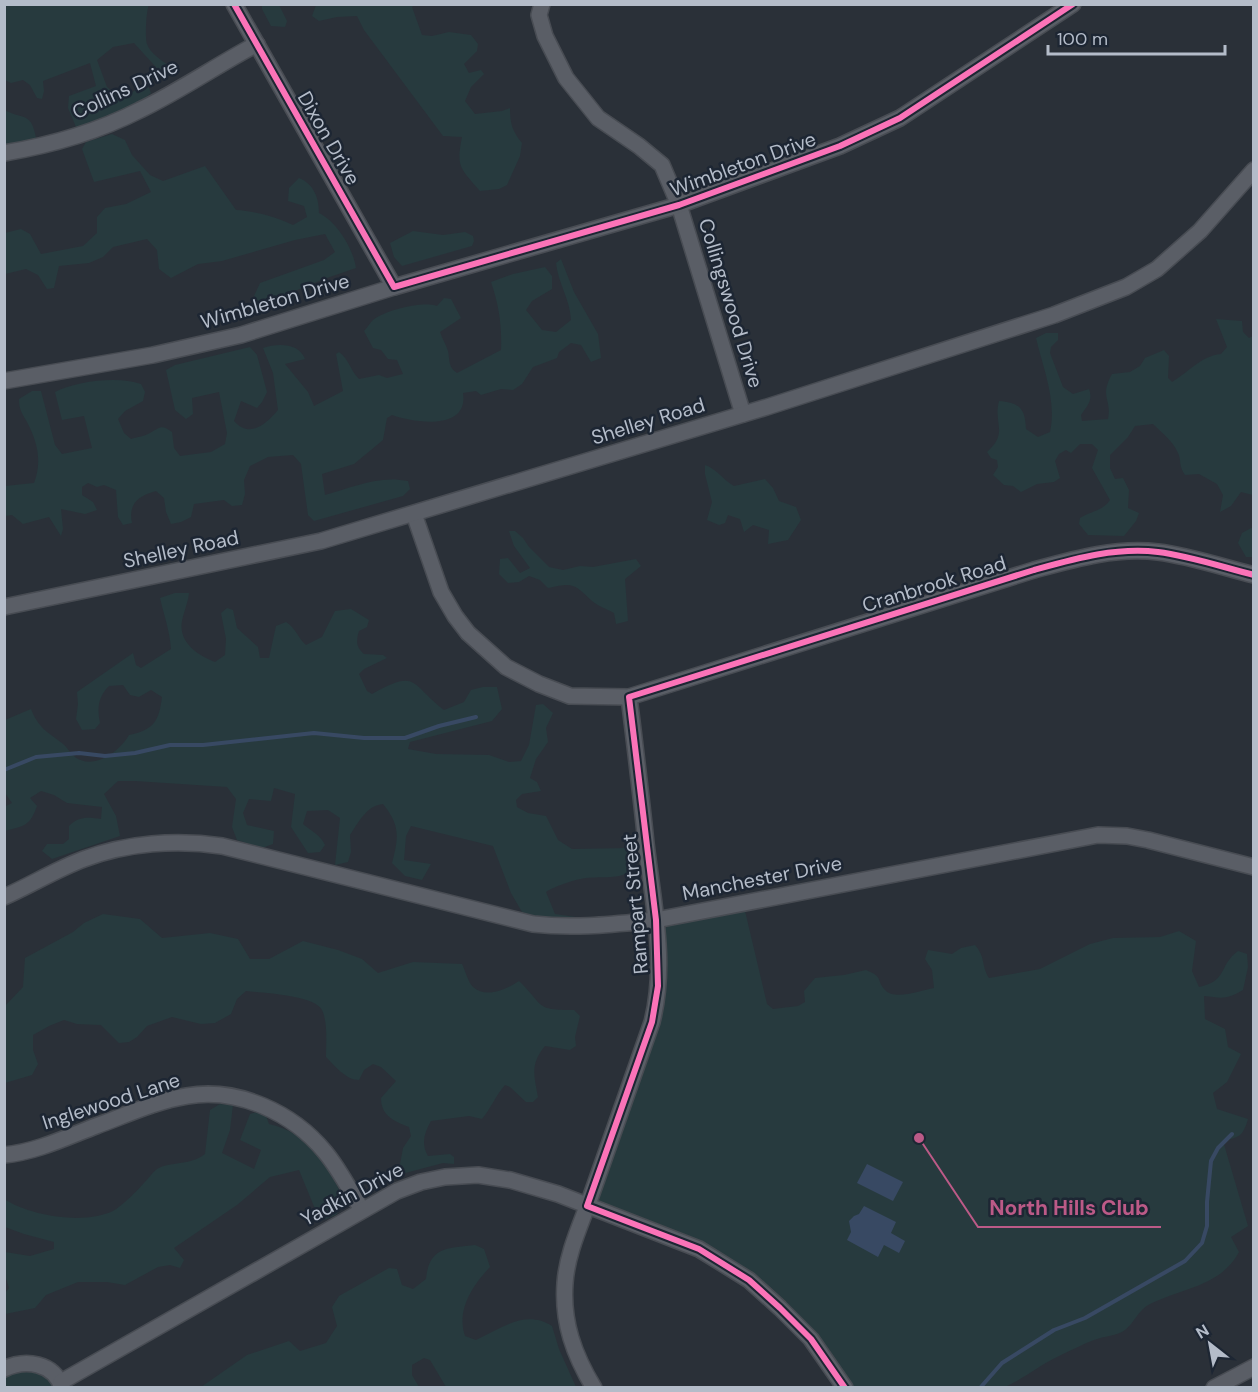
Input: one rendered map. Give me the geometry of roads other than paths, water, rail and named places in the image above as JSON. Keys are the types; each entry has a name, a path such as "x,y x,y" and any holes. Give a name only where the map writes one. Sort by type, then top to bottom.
{"street":[{"name":"Dixon Drive","path":"234,4 394,287"},
{"name":"Collingswood Drive","path":"542,4 539,15 545,36 566,78 598,118 662,165 679,205 743,414"},
{"name":"Wimbleton Drive","path":"4,381 153,355 241,335 394,287 679,205 871,133 900,118 1073,4"},
{"name":"Collins Drive","path":"4,153 55,143 116,121 165,98 257,44"},
{"name":"Shelley Road","path":"4,607 311,543 743,414 1054,315 1126,287 1157,269 1200,231 1254,170"},
{"name":"Cranbrook Road","path":"414,514 441,592 468,633 506,667 539,684 570,696 629,697 1034,570 1107,552 1132,550 1159,552 1254,576"},
{"name":"Rampart Street","path":"594,1388 580,1363 571,1340 565,1306 567,1268 577,1232 655,1010 659,971 656,920 629,697"},
{"name":"Manchester Drive","path":"4,897 73,864 108,851 150,844 194,843 222,846 533,924 595,926 656,920 1098,835 1127,836 1148,840 1254,867"},
{"name":"Inglewood Lane","path":"4,1155 31,1149 179,1098 208,1094 235,1097 266,1107 306,1131 335,1165 362,1210"},
{"name":"Yadkin Drive","path":"4,1369 16,1364 33,1363 46,1368 61,1385 396,1191 445,1177 477,1175 531,1186 699,1249 749,1280 780,1308 811,1339 845,1388"},
{"path":"1214,1388 1254,1367"}],"water":[{"path":"867,1164 903,1182 893,1201 857,1183"},
{"path":"864,1206 896,1222 891,1233 905,1241 899,1253 884,1245 878,1257 847,1240 851,1232 849,1221 859,1214"}],"waterway":[{"path":"4,770 36,757 79,753 105,756 135,753 170,745 203,745 314,733 364,738 405,738 439,726 476,717"},
{"path":"980,1388 1002,1363 1054,1330 1085,1318 1185,1261 1202,1243 1207,1226 1211,1161 1218,1148 1232,1134"}],"place":[{"name":"North Hills Club","path":"919,1138"}]}
